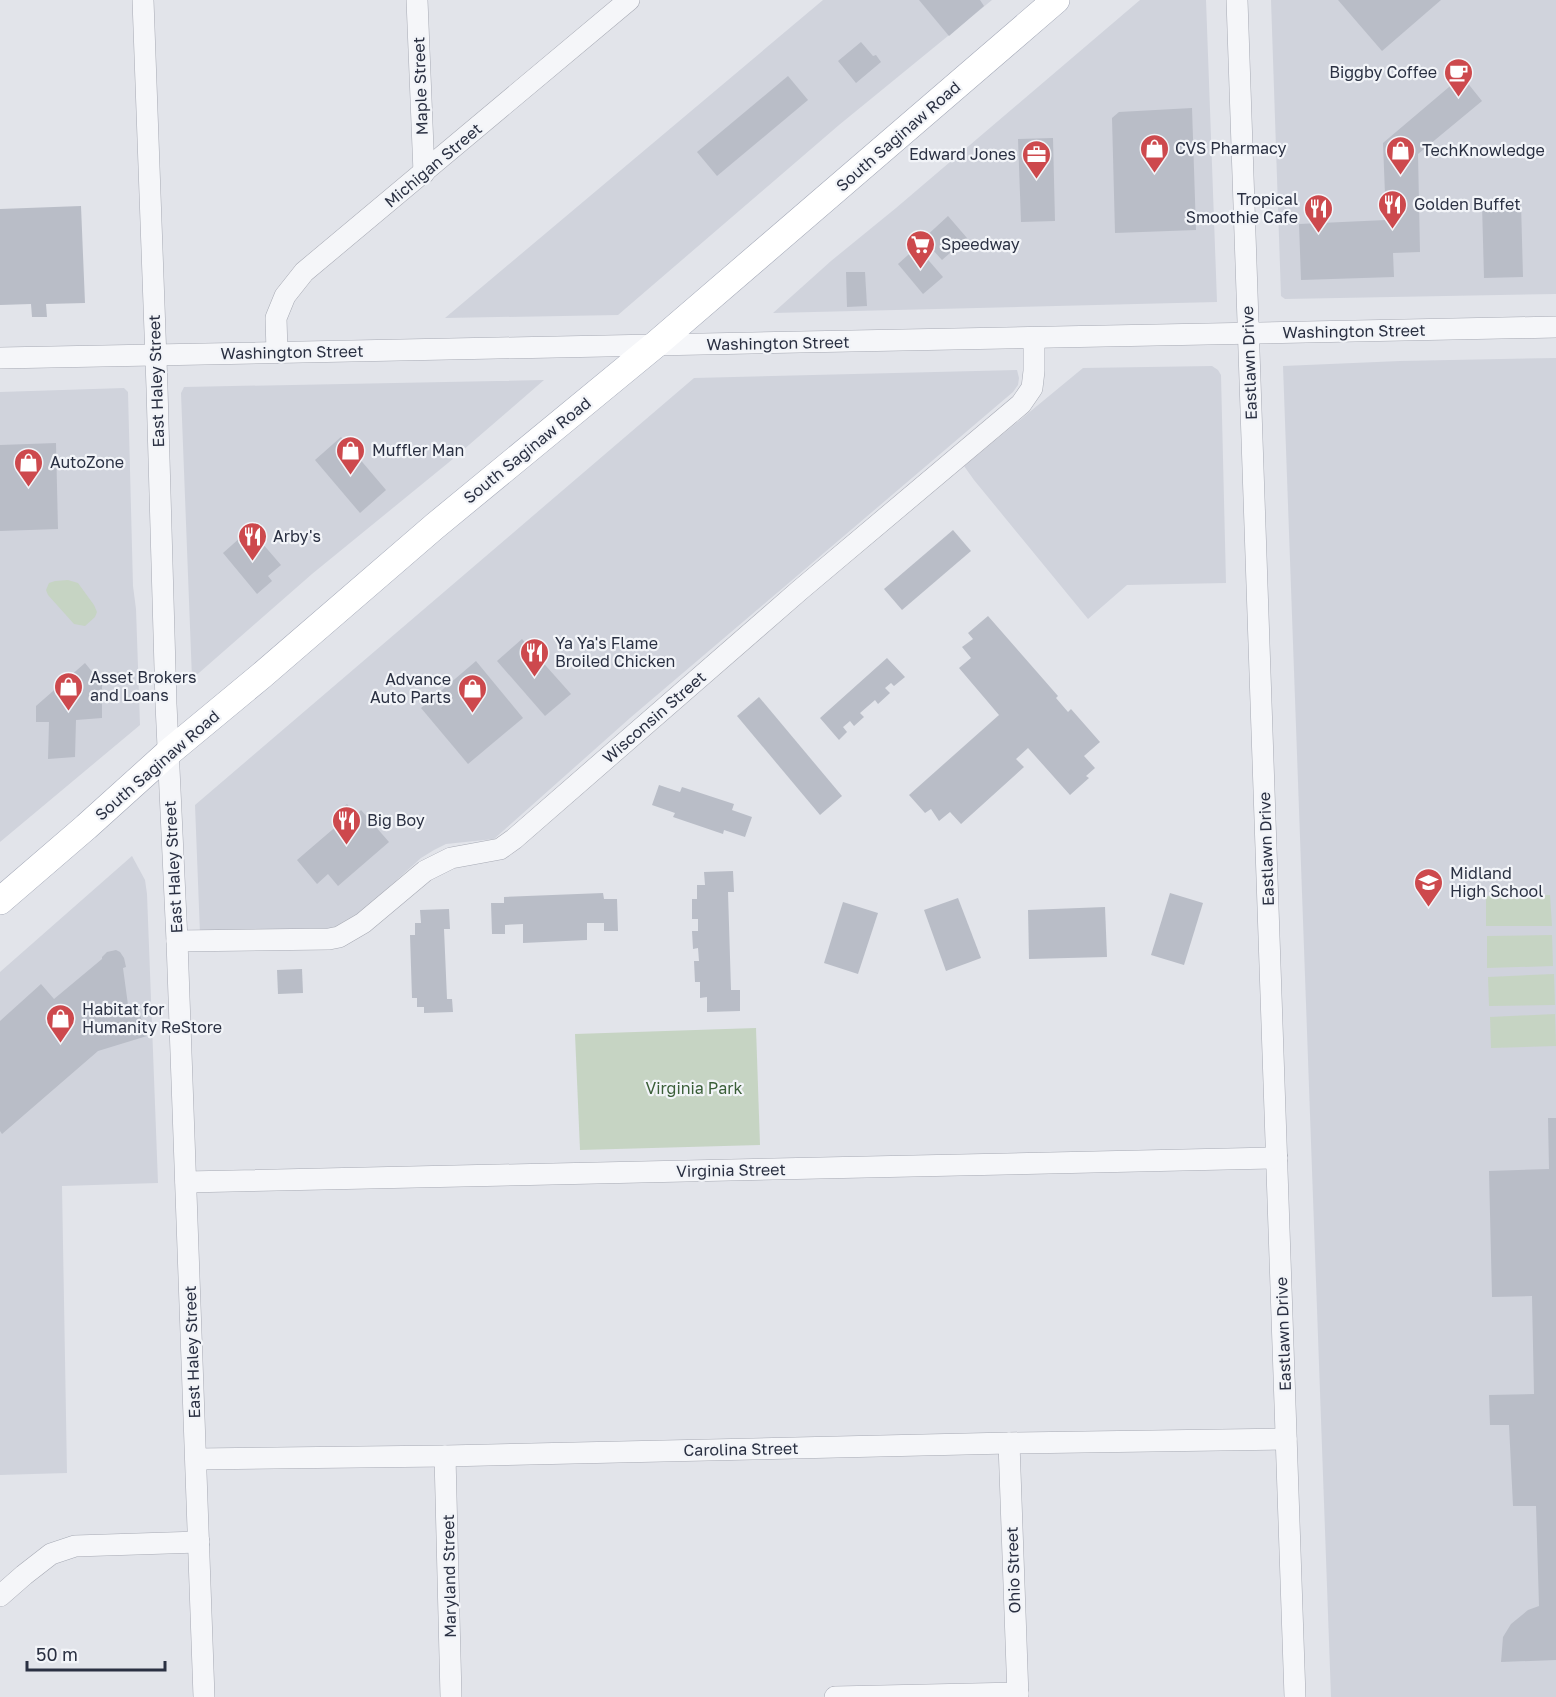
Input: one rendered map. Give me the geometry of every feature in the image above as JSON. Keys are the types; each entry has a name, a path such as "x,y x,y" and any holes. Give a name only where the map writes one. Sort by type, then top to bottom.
{"main road":[{"name":"South Saginaw Road","path":"0,901 86,828 168,753 442,520 655,345 1056,0"}],"street":[{"name":"East Haley Street","path":"142,0 204,1697"},
{"name":"Maple Street","path":"417,0 424,173"},
{"name":"Michigan Street","path":"277,351 276,318 285,296 304,272 629,0"},
{"name":"Eastlawn Drive","path":"1237,0 1295,1697"},
{"name":"Washington Street","path":"0,358 1556,327"},
{"name":"Wisconsin Street","path":"177,941 339,937 363,923 425,871 452,858 500,849 800,590 1021,404 1032,388 1034,338"},
{"name":"Virginia Street","path":"186,1182 1276,1158"},
{"name":"Carolina Street","path":"197,1459 1286,1439"},
{"name":"Ohio Street","path":"1009,1443 1018,1695"},
{"name":"Maryland Street","path":"445,1456 452,1697"},
{"path":"0,1596 51,1554 75,1546 199,1542"},
{"path":"835,1697 1018,1695"}],"shaded area":[{"path":"823,0 992,0 839,125 618,315 445,318"},
{"path":"1140,0 1206,0 1217,302 773,313 831,261"},
{"path":"1271,0 1556,0 1556,294 1285,299 1281,296"},
{"name":"Midland High School","path":"1556,358 1556,1697 1331,1697 1283,366"},
{"path":"1212,366 1221,375 1226,583 1127,585 1088,619 964,466 1083,368"},
{"path":"1017,370 1018,385 1013,392 630,718 494,839 446,844 434,850 421,858 358,915 335,927 324,930 200,934 195,805 694,378"},
{"path":"544,380 448,463 312,574 192,679 181,393 184,387"},
{"path":"124,388 128,392 133,586 136,609 140,725 0,842 0,392"},
{"path":"132,856 145,880 147,894 158,1183 62,1186 67,1473 0,1475 0,972"}],"green space":[{"path":"68,580 78,583 97,612 85,626 74,624 46,590 49,583"},
{"path":"1550,895 1552,926 1486,926 1486,896"},
{"path":"1552,935 1553,966 1487,968 1487,936"},
{"path":"1554,974 1555,1005 1489,1006 1488,977"},
{"path":"1555,1014 1556,1046 1491,1048 1490,1017"},
{"name":"Virginia Park","path":"756,1028 760,1145 580,1150 575,1034"}],"building":[{"path":"919,0 980,0 984,6 949,36"},
{"path":"1338,0 1441,0 1382,51"},
{"path":"861,42 881,62 856,83 838,61"},
{"path":"788,76 808,100 717,176 697,152"},
{"path":"1462,76 1482,101 1418,154 1420,252 1393,253 1394,277 1301,280 1299,224 1386,220 1383,143"},
{"name":"CVS Pharmacy","path":"1192,108 1196,230 1115,233 1112,118 1119,112"},
{"name":"Edward Jones","path":"1053,138 1055,221 1021,222 1018,139"},
{"path":"1521,203 1523,277 1484,278 1482,204"},
{"path":"81,206 85,303 46,304 47,317 32,317 31,304 0,305 0,209"},
{"path":"948,216 967,238 942,260 923,239"},
{"path":"917,247 943,277 923,294 898,264"},
{"path":"846,272 865,272 867,306 847,307"},
{"name":"Muffler Man","path":"341,437 386,490 360,513 315,460"},
{"name":"AutoZone","path":"56,443 58,529 0,531 0,445"},
{"path":"250,529 281,565 268,576 272,581 257,594 223,553"},
{"path":"953,530 971,551 902,610 884,589"},
{"path":"988,616 1058,696 1056,698 1068,712 1071,709 1100,742 1084,756 1095,768 1086,776 1089,778 1070,795 1028,748 1016,759 1024,767 961,824 950,812 939,821 931,809 925,813 909,795 999,715 959,668 971,658 962,647 973,639 968,633"},
{"name":"Ya Ya's Flame Broiled Chicken","path":"522,639 571,694 545,716 497,661"},
{"path":"887,658 905,677 894,686 891,683 885,688 890,693 878,704 875,700 860,713 864,717 854,726 850,721 843,727 847,732 839,740 820,718"},
{"path":"476,661 523,718 468,764 421,708"},
{"name":"Asset Brokers and Loans","path":"85,663 102,684 102,718 76,720 75,757 48,759 49,722 36,722 36,706"},
{"path":"759,697 842,796 820,815 737,716"},
{"path":"659,785 680,792 682,787 734,804 732,810 752,817 745,837 724,830 723,834 673,817 675,813 652,805"},
{"path":"347,804 358,813 361,810 389,842 338,886 328,874 317,884 297,860 339,824 332,816"},
{"path":"733,871 734,892 728,892 731,990 740,990 740,1011 707,1012 707,997 700,998 700,982 695,982 694,961 699,961 698,948 693,949 692,931 698,931 698,919 692,919 692,899 697,899 697,885 705,885 704,872"},
{"path":"603,893 604,899 617,899 618,931 604,931 604,923 587,923 587,940 523,943 523,924 505,925 505,934 492,934 491,903 504,903 504,897"},
{"path":"1170,893 1203,903 1184,965 1151,955"},
{"path":"958,898 981,958 946,971 924,910"},
{"path":"843,902 878,913 858,974 824,963"},
{"path":"1105,907 1107,957 1029,959 1028,910"},
{"path":"449,909 450,929 444,929 447,999 452,999 453,1012 424,1013 424,1007 417,1007 417,998 412,998 410,935 415,935 415,923 421,923 420,910"},
{"name":"Habitat for Humanity ReStore","path":"116,950 124,958 126,967 123,968 128,1005 136,1003 147,1036 98,1051 2,1134 0,1131 0,1021 41,984 54,999 102,959 107,952"},
{"path":"302,969 303,993 278,994 277,970"},
{"path":"1548,1118 1556,1118 1556,1660 1501,1662 1503,1637 1511,1624 1528,1610 1539,1606 1536,1506 1513,1506 1509,1425 1490,1425 1489,1395 1534,1394 1532,1296 1492,1297 1489,1171 1549,1169"}],"place":[{"name":"Biggby Coffee","path":"1458,98"},
{"name":"CVS Pharmacy","path":"1154,174"},
{"name":"TechKnowledge","path":"1401,176"},
{"name":"Edward Jones","path":"1037,180"},
{"name":"Golden Buffet","path":"1393,230"},
{"name":"Tropical Smoothie Cafe","path":"1319,234"},
{"name":"Speedway","path":"920,270"},
{"name":"Muffler Man","path":"351,476"},
{"name":"AutoZone","path":"29,488"},
{"name":"Arby's","path":"252,562"},
{"name":"Ya Ya's Flame Broiled Chicken","path":"534,678"},
{"name":"Asset Brokers and Loans","path":"69,712"},
{"name":"Advance Auto Parts","path":"472,714"},
{"name":"Big Boy","path":"346,846"},
{"name":"Midland High School","path":"1429,908"},
{"name":"Habitat for Humanity ReStore","path":"61,1044"}]}
